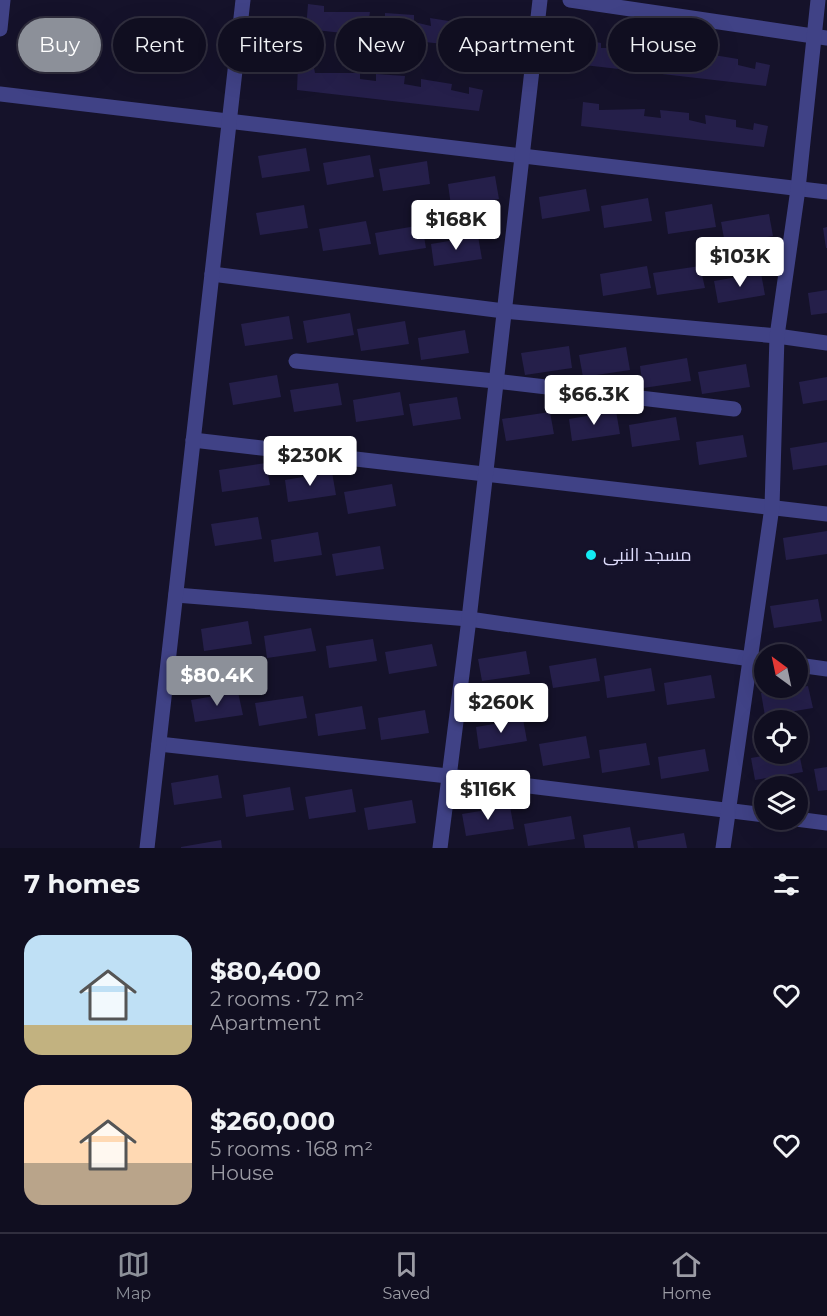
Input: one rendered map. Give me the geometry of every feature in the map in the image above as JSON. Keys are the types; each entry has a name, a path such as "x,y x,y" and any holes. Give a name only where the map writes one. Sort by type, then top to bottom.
{"street":[{"path":"0,29 3,0"},
{"path":"147,848 243,0"},
{"path":"440,848 524,156 540,0"},
{"path":"570,0 821,37"},
{"path":"758,644 772,507 777,336 821,37 818,0"},
{"path":"0,94 827,192"},
{"path":"212,274 504,311 777,336 827,343"},
{"path":"296,361 734,409"},
{"path":"193,440 827,514"},
{"path":"176,595 469,619 754,659"},
{"path":"808,666 827,669"},
{"path":"723,848 754,675"},
{"path":"159,744 754,813"},
{"path":"808,821 827,823"}],"building":[{"path":"308,4 324,6 324,12 370,12 369,18 336,18 336,32 324,31 324,18 307,18"},
{"path":"385,13 414,15 414,18 385,18"},
{"path":"430,18 438,19 438,43 426,42 426,25 431,26"},
{"path":"596,42 601,43 601,48 608,48 608,68 596,66"},
{"path":"718,56 738,59 738,65 755,69 756,62 770,65 766,86 645,72 718,72"},
{"path":"298,72 315,72 360,73 360,79 376,81 376,74 405,76 404,84 421,87 421,79 452,84 451,90 469,94 469,87 483,90 479,111 297,90"},
{"path":"583,102 599,104 599,110 645,109 644,116 661,118 660,110 689,113 689,120 706,124 705,115 736,120 736,127 753,130 754,123 768,126 764,147 581,126"},
{"path":"306,148 310,171 262,178 258,156"},
{"path":"370,155 374,177 327,185 323,163"},
{"path":"427,161 430,184 383,191 379,169"},
{"path":"495,176 499,199 451,206 448,184"},
{"path":"586,189 590,211 542,219 539,197"},
{"path":"648,198 652,221 604,228 601,206"},
{"path":"712,204 716,227 668,234 665,212"},
{"path":"304,205 308,228 260,235 256,213"},
{"path":"769,214 773,236 725,244 721,222"},
{"path":"366,221 371,244 323,251 319,229"},
{"path":"422,225 426,248 379,255 375,233"},
{"path":"827,227 827,248 826,248 823,228"},
{"path":"478,236 482,259 434,266 431,244"},
{"path":"647,266 651,288 603,296 600,274"},
{"path":"700,266 705,288 657,295 653,273"},
{"path":"761,273 765,295 718,303 714,281"},
{"path":"827,290 827,313 811,315 808,293"},
{"path":"350,313 354,335 307,343 303,321"},
{"path":"289,316 293,339 245,346 241,324"},
{"path":"405,321 409,344 361,351 357,329"},
{"path":"465,330 469,353 421,360 418,338"},
{"path":"569,346 572,368 525,375 521,353"},
{"path":"626,347 630,370 583,377 579,355"},
{"path":"687,358 691,381 643,388 640,366"},
{"path":"746,364 750,387 702,394 698,372"},
{"path":"277,375 281,397 233,405 229,383"},
{"path":"827,377 827,400 803,404 799,382"},
{"path":"338,383 342,405 294,412 290,390"},
{"path":"400,392 404,415 356,422 353,400"},
{"path":"457,397 461,419 413,426 409,404"},
{"path":"616,411 620,434 572,441 569,419"},
{"path":"550,412 554,434 506,441 502,419"},
{"path":"676,417 680,440 632,447 629,425"},
{"path":"743,435 747,457 699,465 696,442"},
{"path":"827,442 827,465 793,470 790,448"},
{"path":"266,463 270,485 222,492 219,470"},
{"path":"332,472 336,495 288,502 285,480"},
{"path":"392,484 396,506 348,514 344,492"},
{"path":"258,517 262,539 215,546 211,524"},
{"path":"827,531 827,554 786,560 783,538"},
{"path":"318,532 322,555 274,562 271,540"},
{"path":"380,546 384,569 336,576 332,554"},
{"path":"818,599 822,621 774,628 770,606"},
{"path":"248,621 252,644 204,651 201,629"},
{"path":"311,628 316,651 267,658 264,636"},
{"path":"373,639 377,661 329,668 326,646"},
{"path":"432,644 437,666 389,674 385,652"},
{"path":"526,651 530,674 482,681 478,659"},
{"path":"596,658 600,681 553,688 549,666"},
{"path":"651,668 655,691 607,698 604,676"},
{"path":"711,675 715,698 667,705 664,683"},
{"path":"808,686 813,708 764,710 762,698 808,698"},
{"path":"238,692 243,715 195,722 191,700"},
{"path":"303,696 307,718 259,726 255,703"},
{"path":"362,706 366,729 318,736 315,714"},
{"path":"425,710 429,733 381,740 378,718"},
{"path":"523,719 527,741 479,749 476,727"},
{"path":"586,736 590,758 543,766 539,744"},
{"path":"646,743 650,765 602,773 599,750"},
{"path":"705,749 709,771 661,779 658,757"},
{"path":"754,757 754,764 801,764 803,772 779,776 754,776 751,758"},
{"path":"827,767 827,790 818,791 814,769"},
{"path":"218,775 222,798 174,805 171,783"},
{"path":"290,787 294,810 246,817 243,795"},
{"path":"352,789 356,812 309,819 305,797"},
{"path":"412,800 416,823 368,830 364,808"},
{"path":"510,806 514,829 466,836 462,814"},
{"path":"571,816 575,839 528,846 524,824"},
{"path":"630,827 634,848 585,848 583,835"},
{"path":"684,833 687,848 638,848 637,841"},
{"path":"221,840 222,848 181,848 181,847"}],"place":[{"name":"مسجد النبی","path":"591,555"}]}
